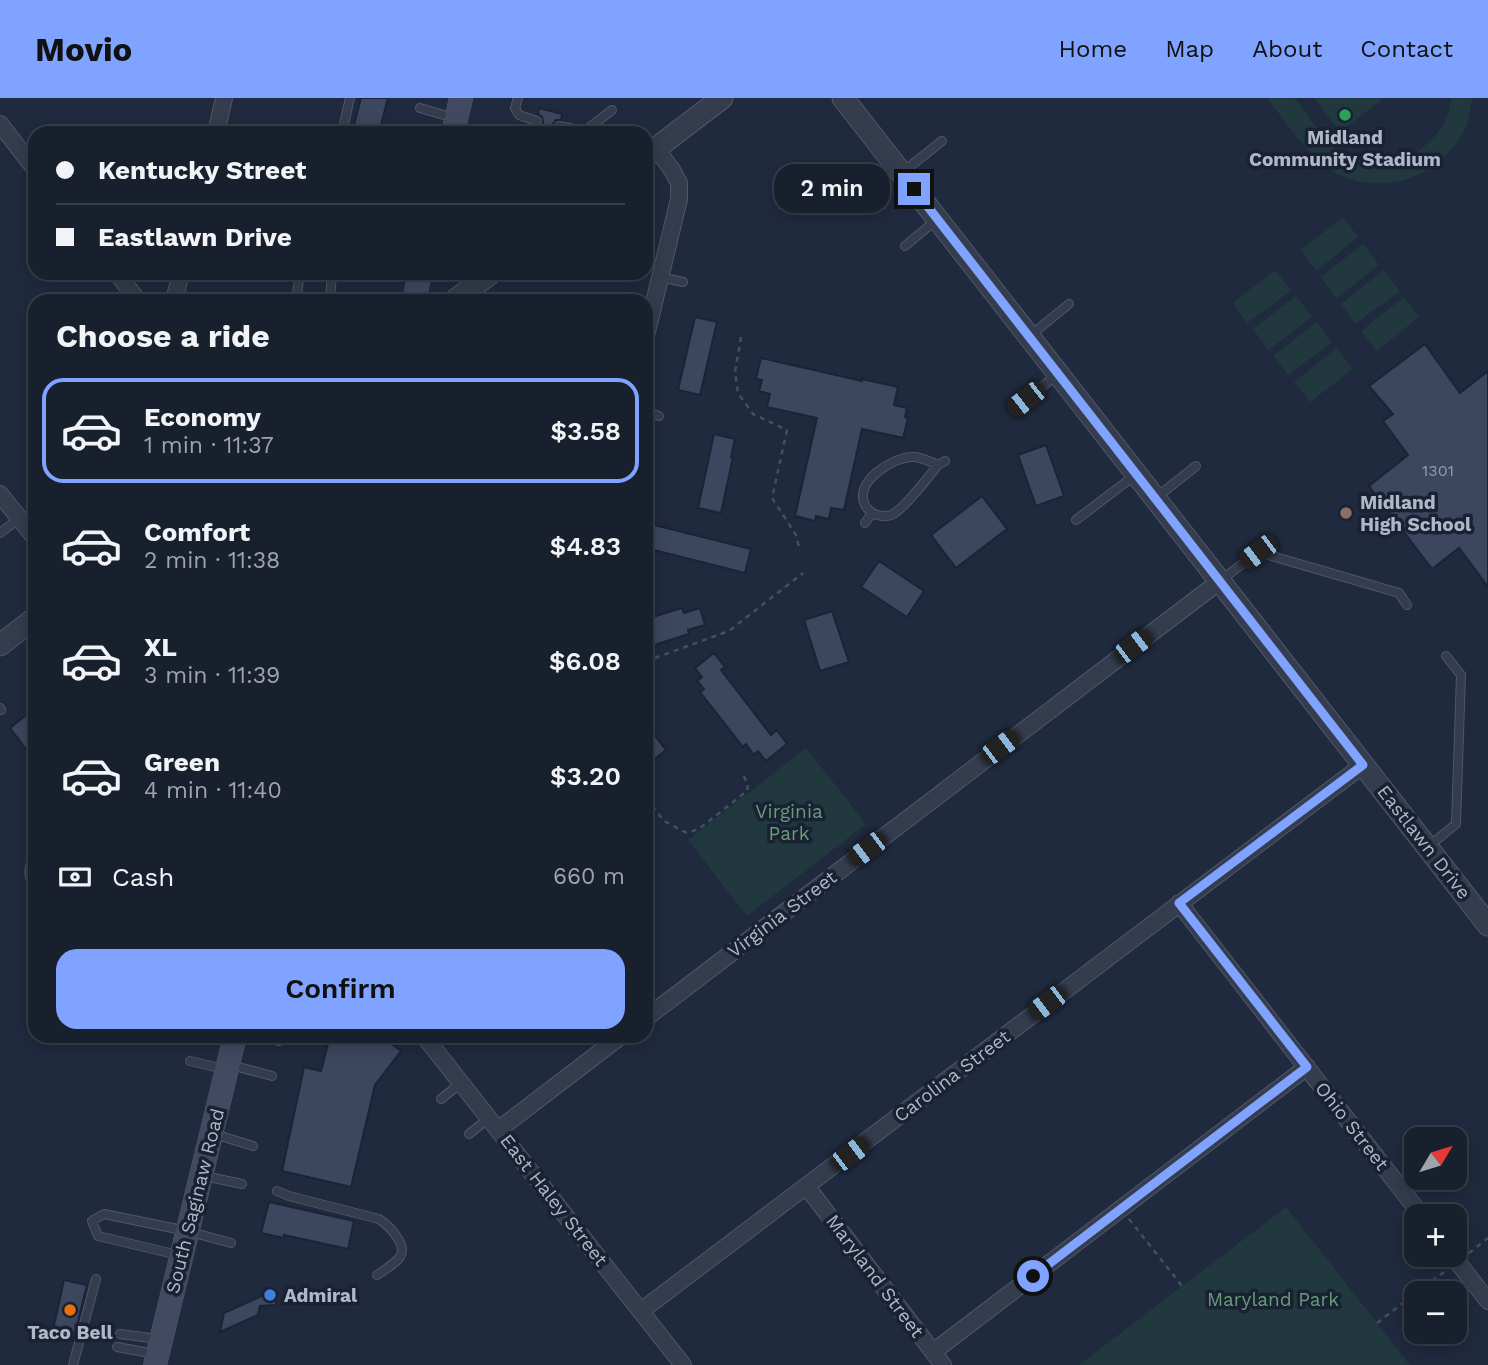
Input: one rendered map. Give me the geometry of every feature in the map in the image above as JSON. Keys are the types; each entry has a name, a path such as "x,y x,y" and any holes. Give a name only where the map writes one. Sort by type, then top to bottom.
{"main road":[{"name":"South Saginaw Road","path":"158,1353 233,1043"}],"street":[{"path":"218,126 224,98"},
{"path":"653,150 722,98"},
{"name":"Eastlawn Drive","path":"843,98 1488,925"},
{"path":"0,124 28,160"},
{"path":"653,154 672,170 680,183 680,199 653,306"},
{"path":"463,294 482,280"},
{"path":"0,494 28,530"},
{"name":"Virginia Street","path":"653,1012 1220,581"},
{"path":"0,645 28,623"},
{"name":"Carolina Street","path":"641,1311 1363,765"},
{"name":"Ohio Street","path":"1179,903 1413,1204"},
{"name":"East Haley Street","path":"430,1043 683,1365"},
{"path":"494,1124 611,1043"},
{"path":"938,1359 1121,1208 1307,1067"},
{"name":"Maryland Street","path":"807,1187 938,1359"},
{"path":"1462,1267 1488,1301"}],"lane":[{"path":"344,126 350,98"},
{"path":"517,98 515,108 519,115 537,121"},
{"path":"420,108 457,122"},
{"path":"591,126 612,110"},
{"path":"902,173 942,141"},
{"path":"905,246 938,220"},
{"path":"660,276 683,282"},
{"path":"1029,336 1069,303"},
{"path":"1014,409 1058,374"},
{"path":"653,414 659,416"},
{"path":"913,456 941,463 893,515 872,513 862,498 865,486 872,476 899,459 913,456"},
{"path":"1156,499 1196,466"},
{"path":"1076,520 1136,474"},
{"path":"865,523 872,513"},
{"path":"0,533 19,519"},
{"path":"1220,581 1258,552 1399,593 1407,605"},
{"path":"1428,847 1456,824 1461,675 1446,656"},
{"path":"190,1061 272,1076"},
{"path":"441,1099 461,1083"},
{"path":"469,1134 494,1124"},
{"path":"211,1133 253,1146"},
{"path":"201,1175 242,1184"},
{"path":"277,1191 379,1219 388,1225 401,1245 402,1252 399,1258 377,1275"},
{"path":"181,1256 98,1236 92,1221 104,1214 231,1243"},
{"path":"73,1365 96,1279"},
{"path":"120,1334 158,1353"},
{"path":"117,1347 158,1353"}],"path":[{"path":"740,337 735,372 738,393 753,414 787,430 772,498 796,535 800,551"},
{"path":"654,658 729,631 803,573"},
{"path":"653,807 664,821 687,833 699,829 747,791 748,784 743,775"},
{"path":"1121,1208 1182,1286"},
{"path":"1467,1251 1488,1238"},
{"path":"1429,1281 1445,1267"},
{"path":"1377,1323 1404,1302"}],"green space":[{"path":"1267,98 1295,98 1331,145 1360,159 1384,162 1409,156 1430,141 1445,122 1451,98 1472,98 1465,129 1442,159 1410,178 1373,183 1336,173 1316,158"},
{"name":"Midland Community Stadium","path":"1314,98 1384,98 1340,132"},
{"path":"1343,217 1358,237 1316,271 1301,250"},
{"path":"1363,244 1379,265 1336,299 1321,277"},
{"path":"1275,270 1291,291 1247,323 1233,303"},
{"path":"1384,270 1400,291 1355,324 1341,304"},
{"path":"1296,296 1312,317 1268,350 1253,329"},
{"path":"1404,297 1419,317 1377,351 1361,331"},
{"path":"1317,322 1332,342 1288,375 1273,356"},
{"path":"1337,348 1353,369 1310,402 1294,382"},
{"name":"Virginia Park","path":"806,748 866,824 747,916 688,840"},
{"name":"Maryland Park","path":"1286,1207 1410,1365 1079,1365"}],"building":[{"path":"361,98 388,98 381,126 354,126"},
{"path":"539,108 562,114 561,120 556,120 553,126 541,126 542,117 538,114"},
{"path":"695,317 717,322 700,395 678,390"},
{"path":"1425,344 1460,393 1488,371 1488,587 1459,548 1432,569 1369,486 1408,455 1383,421 1393,414 1369,386"},
{"path":"761,358 898,387 894,405 907,408 905,417 908,418 903,438 862,429 844,510 831,508 829,519 816,516 815,521 795,516 817,418 767,407 770,394 759,391 762,380 756,379"},
{"path":"714,434 735,439 721,513 698,508"},
{"path":"1046,445 1064,496 1036,506 1018,455"},
{"path":"982,496 1007,529 956,568 931,535"},
{"path":"653,525 751,549 745,573 653,550"},
{"path":"879,561 924,591 907,617 861,587"},
{"path":"682,608 684,613 700,608 705,625 688,630 689,634 653,645 653,617"},
{"path":"832,611 849,662 820,671 804,620"},
{"path":"714,653 725,667 721,670 771,735 777,730 787,744 766,761 758,751 754,755 746,744 743,747 700,692 704,689 697,681 702,677 695,668"},
{"path":"28,714 28,752 10,728"},
{"path":"653,733 666,750 653,760"},
{"path":"328,1043 390,1043 401,1051 375,1085 351,1187 282,1171 304,1067 321,1071"},
{"path":"269,1202 354,1221 348,1249 284,1235 284,1238 261,1233"},
{"name":"Taco Bell","path":"64,1280 87,1285 73,1341 52,1334"},
{"path":"275,1290 276,1305 260,1306 258,1315 220,1332 224,1313"}],"place":[{"name":"Midland Community Stadium","path":"1345,115"},
{"name":"Midland High School","path":"1346,513"},
{"name":"Admiral","path":"270,1295"},
{"name":"Taco Bell","path":"70,1310"}],"route":[{"path":"914,189 1363,765 1179,903 1307,1067 1033,1276"}]}
